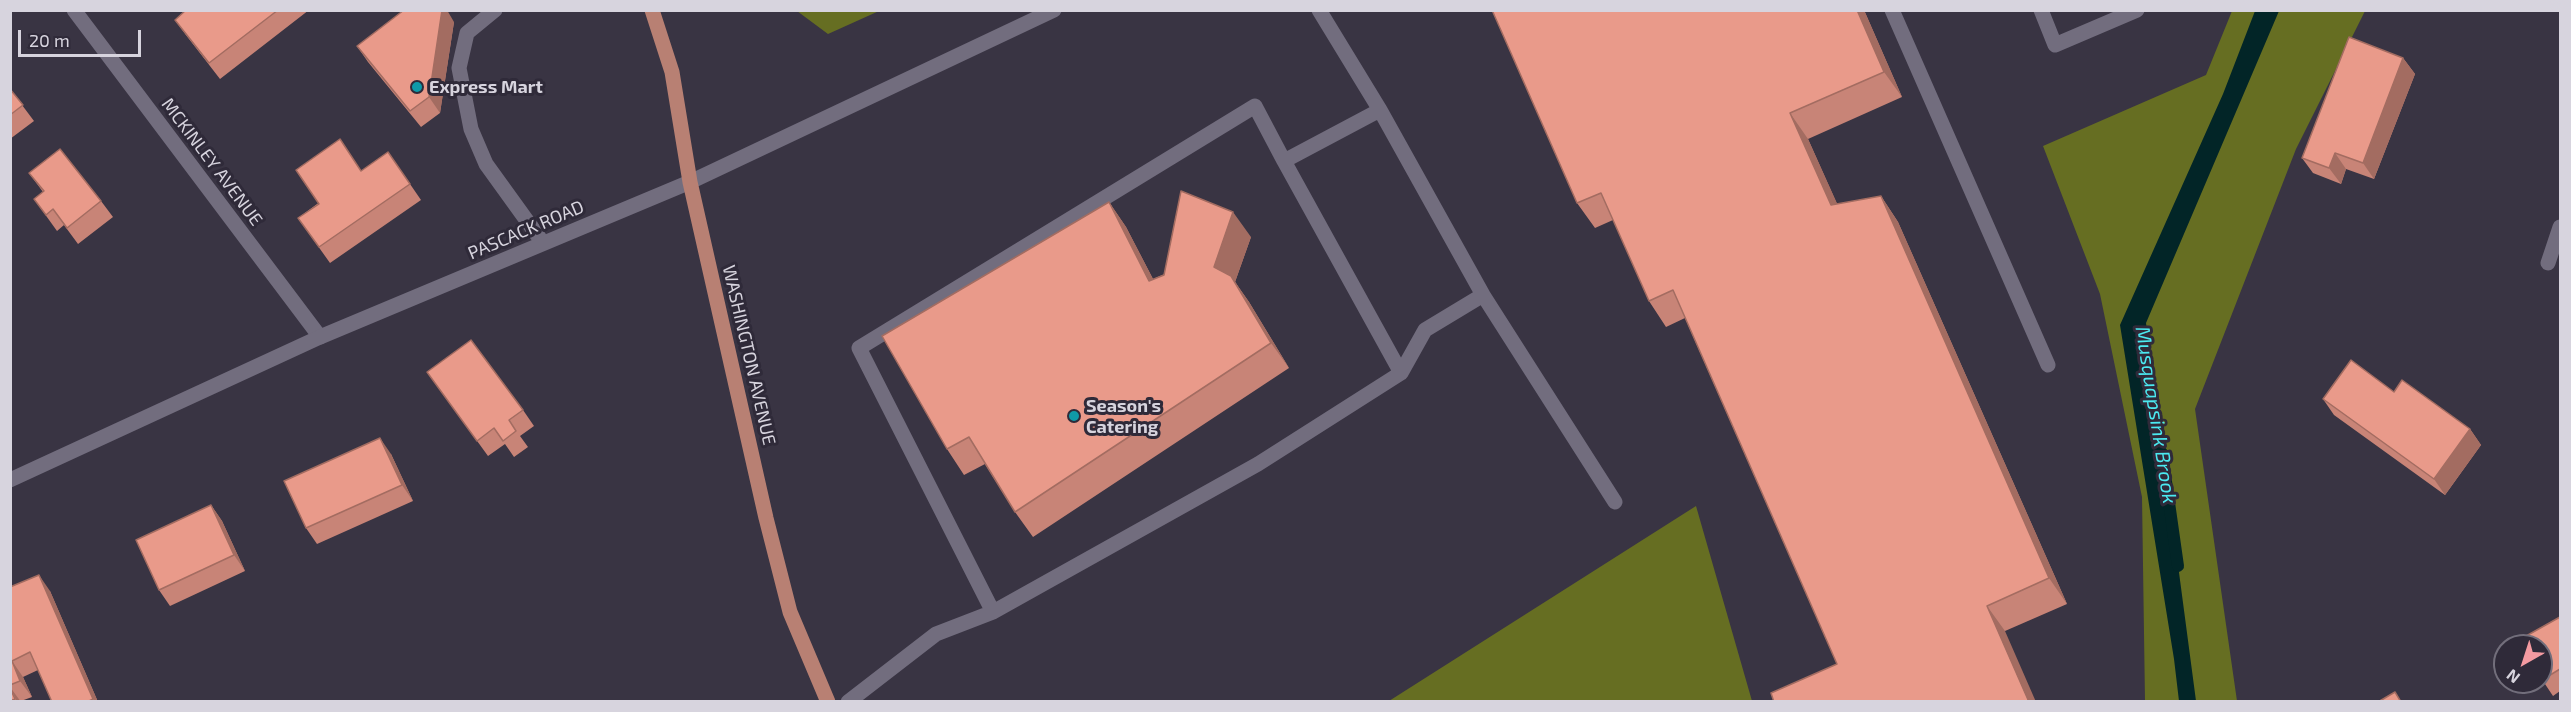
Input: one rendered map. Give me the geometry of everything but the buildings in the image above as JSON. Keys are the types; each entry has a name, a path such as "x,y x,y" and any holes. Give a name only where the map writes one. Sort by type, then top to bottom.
{"main road":[{"name":"WASHINGTON AVENUE","path":"652,10 672,72 690,182 766,518 790,612 828,702"}],"street":[{"name":"MCKINLEY AVENUE","path":"74,10 320,337"},
{"path":"495,10 467,33 459,68 471,129 486,165 543,243"},
{"name":"PASCACK ROAD","path":"10,480 320,337 690,182 1054,10"},
{"path":"1319,10 1380,110 1483,295 1615,502"},
{"path":"1892,10 2048,365"},
{"path":"2041,10 2055,45 2137,10"},
{"path":"993,612 859,348 1255,106 1401,373"},
{"path":"1284,161 1380,110"},
{"path":"2548,263 2560,227"},
{"path":"848,702 936,634 993,612 1258,464 1401,373 1425,330 1483,295"}],"green space":[{"path":"797,11 879,11 828,34"},
{"path":"2232,11 2365,11 2296,149 2195,409 2237,701 2145,701 2142,497 2100,294 2043,146 2206,75"},
{"path":"1696,506 1752,701 1389,701"}],"water":[{"path":"2255,11 2279,11 2146,323 2196,701 2179,701 2120,325 2223,94"}],"waterway":[{"name":"Musquapsink Brook","path":"2162,453 2178,566"}],"place":[{"name":"Express Mart","path":"417,87"},
{"name":"Season's Catering","path":"1074,416"}]}
